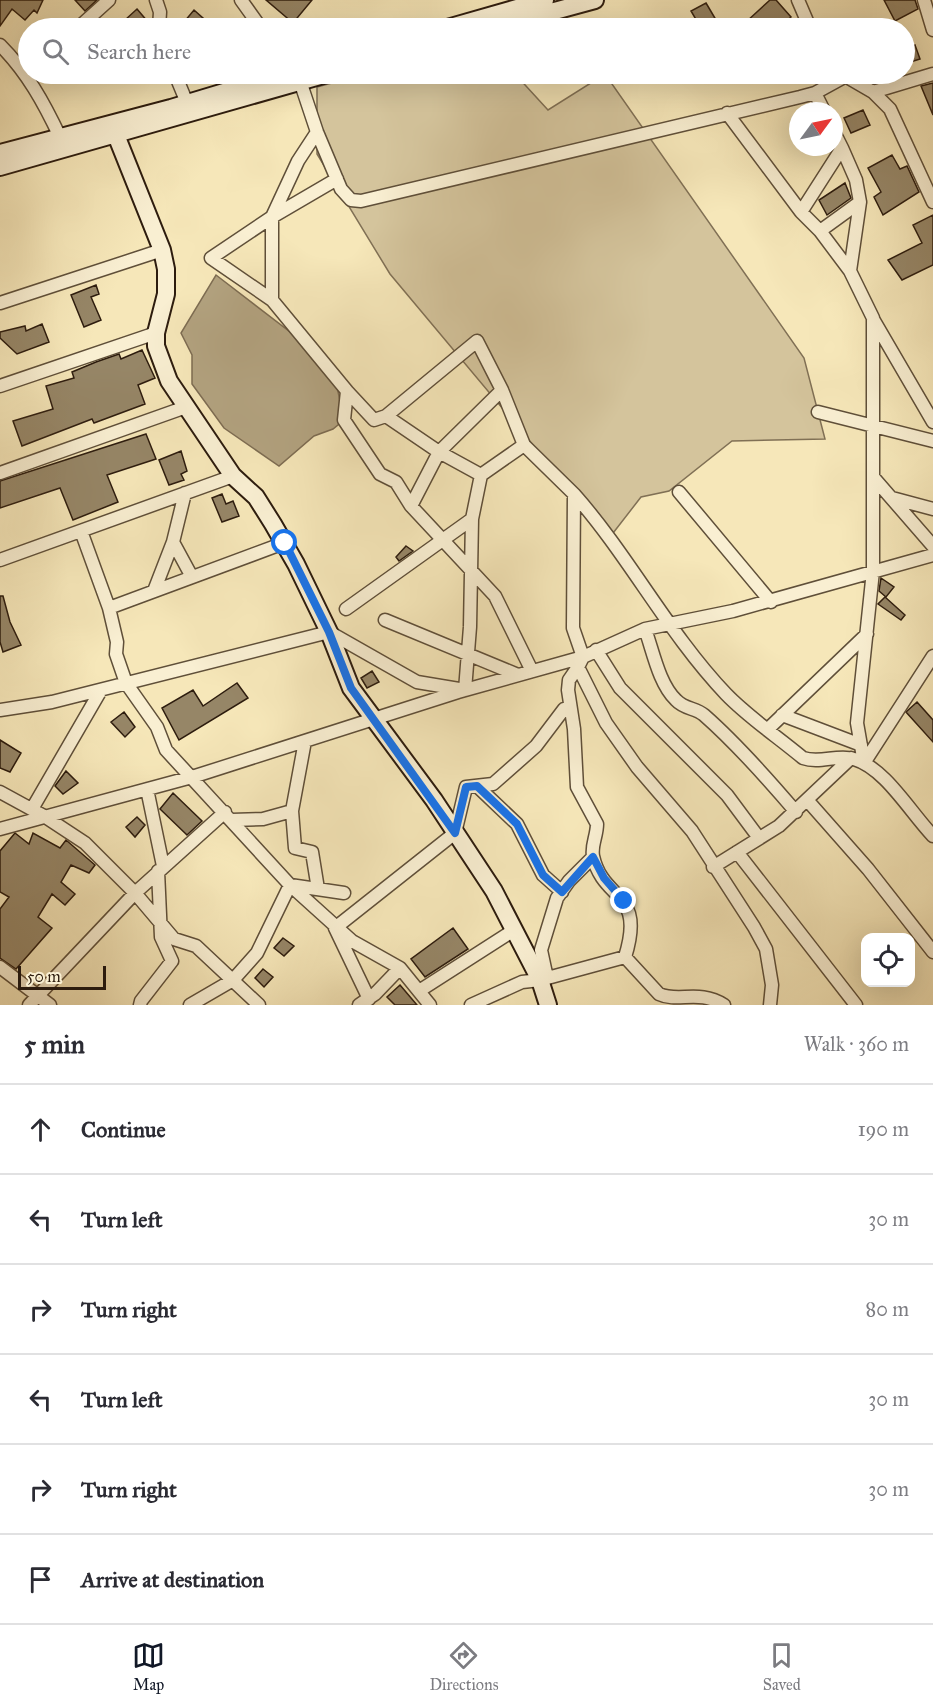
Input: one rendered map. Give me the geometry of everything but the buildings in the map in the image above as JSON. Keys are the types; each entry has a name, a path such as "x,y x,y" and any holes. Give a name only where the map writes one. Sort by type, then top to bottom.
{"street":[{"path":"89,18 109,0"},
{"path":"156,0 160,18"},
{"path":"241,0 254,18"},
{"path":"482,18 545,0"},
{"path":"529,18 595,0"},
{"path":"798,0 806,18"},
{"path":"924,0 933,30"},
{"path":"0,45 18,64"},
{"path":"915,80 933,75"},
{"path":"32,84 60,137"},
{"path":"179,84 187,103"},
{"path":"0,153 251,84"},
{"path":"0,167 290,84"},
{"path":"301,84 317,132 341,189 351,200 361,201 505,165 658,133 727,113 815,93 829,84"},
{"path":"859,84 890,109 933,202"},
{"path":"873,93 903,84"},
{"path":"815,93 820,102"},
{"path":"727,113 801,212 820,231 850,271 873,318 933,422"},
{"path":"272,300 272,217 298,161 317,132"},
{"path":"116,135 162,250 166,269 166,294 156,333 156,345 163,367 233,476 256,498 285,543 329,632 351,688 494,891 543,979"},
{"path":"843,150 856,180 860,202 850,271"},
{"path":"801,212 837,156"},
{"path":"337,179 272,217 212,258 272,300 374,420 386,416 477,341 502,390 524,445 601,524 696,658 727,695 810,760 851,758 878,772 932,833"},
{"path":"820,231 860,202"},
{"path":"0,303 162,250"},
{"path":"864,763 857,723 873,571 873,318"},
{"path":"0,386 156,333"},
{"path":"411,506 439,452 502,390"},
{"path":"347,391 344,420 380,474 396,482 411,506 495,597 532,671"},
{"path":"0,473 186,406"},
{"path":"818,412 933,441"},
{"path":"386,416 439,452 482,474"},
{"path":"899,433 933,436"},
{"path":"465,690 472,519 482,474 524,445"},
{"path":"0,560 233,476"},
{"path":"873,477 933,546"},
{"path":"678,492 771,601"},
{"path":"154,591 173,542 185,494"},
{"path":"574,494 573,628 581,662 606,723 637,767 692,831 713,867 754,927 766,949 772,985 770,1005"},
{"path":"891,497 933,509"},
{"path":"346,609 472,519"},
{"path":"81,531 109,608 117,642 116,654 126,683 157,728 166,750 290,885 334,928 359,946 400,968 430,1005"},
{"path":"173,542 192,577"},
{"path":"109,608 285,543"},
{"path":"626,957 632,927 629,911 624,901 604,878 593,857 592,845 597,824 577,787 574,729 568,690 570,680 581,662 596,650 645,629 670,622 733,611 933,555"},
{"path":"385,620 518,675"},
{"path":"645,629 660,669 676,700 700,712 712,722 766,777 795,812"},
{"path":"0,710 52,702 329,632 417,682 465,690"},
{"path":"768,729 867,634"},
{"path":"596,650 620,688 741,810 759,838"},
{"path":"864,763 933,656"},
{"path":"2,831 192,777 465,690 532,671 581,662"},
{"path":"32,809 101,690"},
{"path":"334,928 455,833 466,787 493,784 536,746 564,709"},
{"path":"782,715 861,745"},
{"path":"305,741 292,810 295,848 312,852 318,889"},
{"path":"713,867 795,812 851,758"},
{"path":"477,786 517,824 543,875 562,892"},
{"path":"140,1005 141,1000 172,961 160,937 161,868 147,789"},
{"path":"0,792 46,817 85,843 135,893 174,939 196,946 259,1005"},
{"path":"808,801 868,869 933,952"},
{"path":"29,1005 161,868 228,816 263,819 292,810"},
{"path":"737,852 856,1005"},
{"path":"548,1005 541,950 562,892 593,857"},
{"path":"290,885 344,893"},
{"path":"196,1004 233,980 257,953 290,885"},
{"path":"334,928 364,1002 400,968"},
{"path":"419,991 514,930"},
{"path":"471,1005 522,982 543,979 626,957"},
{"path":"626,957 659,994 667,998 695,995 724,1005"},
{"path":"0,967 50,1005"}],"shaded area":[{"path":"328,84 524,84 548,110 589,84 612,84 804,358 825,439 732,441 669,491 641,497 610,537 390,274 317,154 317,87"},
{"path":"216,275 311,348 335,377 344,420 333,429 314,436 279,466 224,428 192,384 192,355 181,333"}],"route":[{"path":"285,543 329,632 351,688 434,800 455,833 466,787 477,786 517,824 543,875 562,892 569,881 593,857 604,878 624,901"}]}
